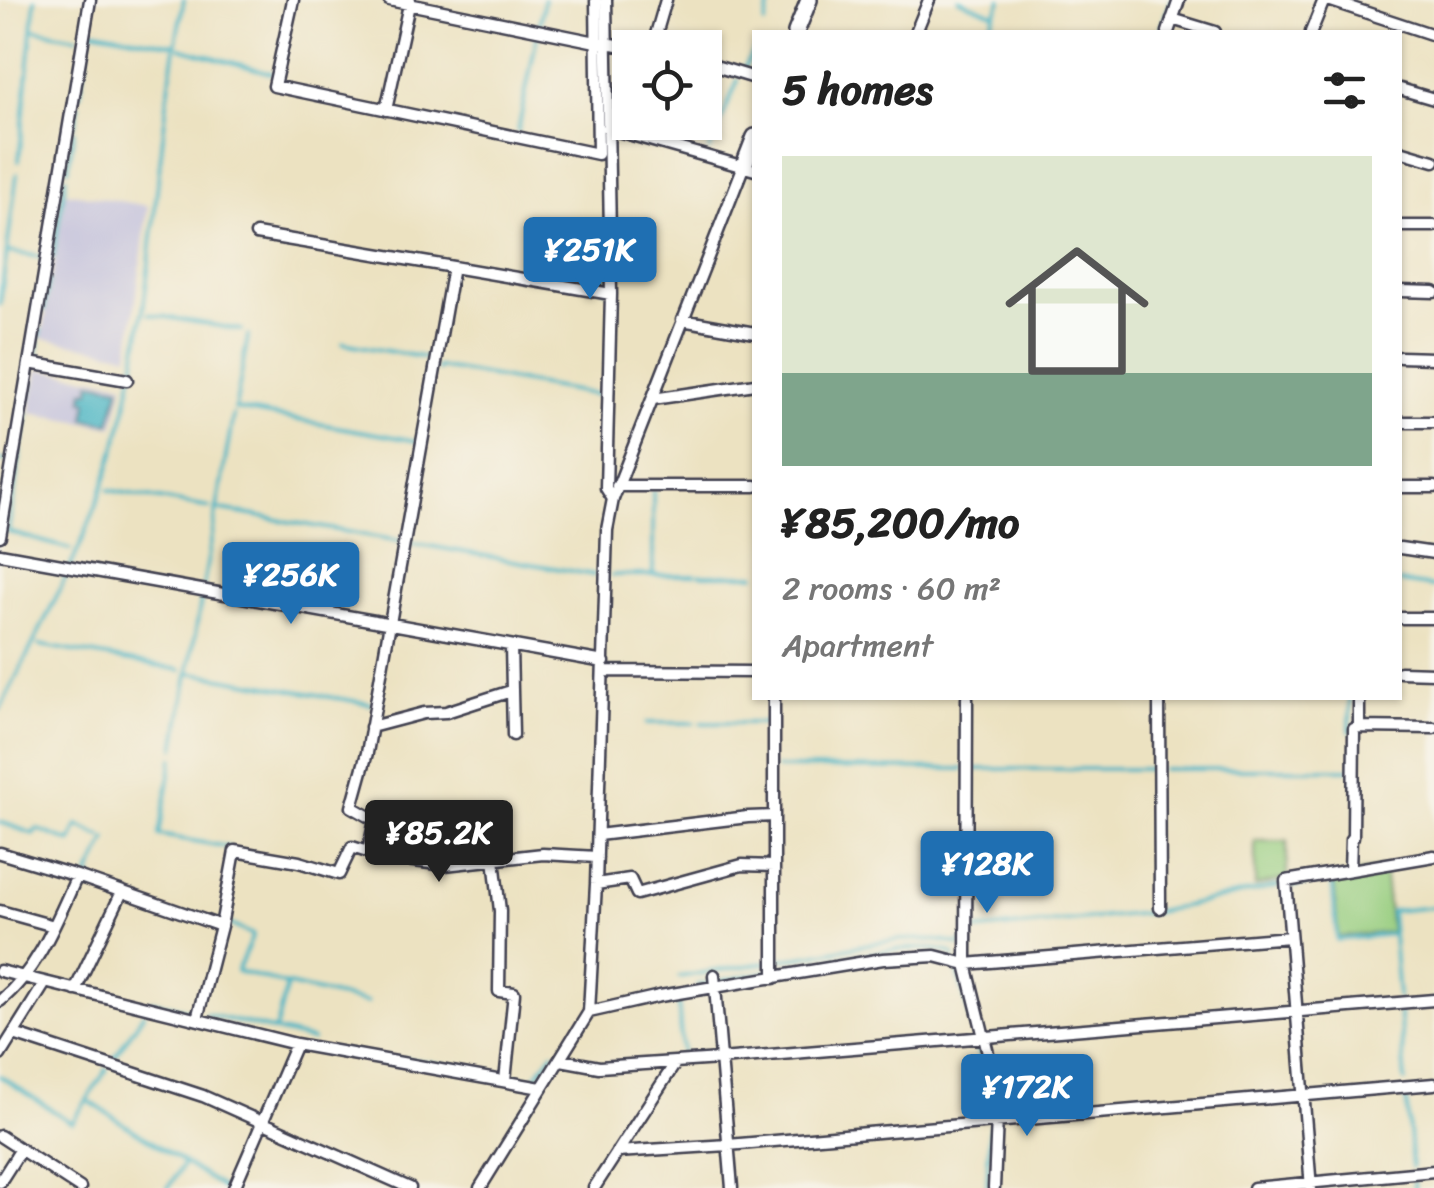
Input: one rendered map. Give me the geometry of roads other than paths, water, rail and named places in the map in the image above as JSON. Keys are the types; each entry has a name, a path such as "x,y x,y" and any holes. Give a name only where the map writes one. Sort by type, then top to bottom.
{"street":[{"path":"0,536 90,0"},
{"path":"293,0 274,86 598,154 604,128"},
{"path":"389,0 612,44"},
{"path":"596,0 602,42"},
{"path":"606,0 602,42 608,294 606,488 612,499"},
{"path":"657,30 666,0"},
{"path":"797,30 809,0"},
{"path":"917,30 929,0"},
{"path":"1169,30 1179,0"},
{"path":"1312,30 1326,0 1434,35"},
{"path":"386,110 409,2"},
{"path":"1172,20 1208,30"},
{"path":"722,69 752,77"},
{"path":"1402,90 1434,100"},
{"path":"480,1188 589,1012 607,530 612,499 682,320 749,167 604,128"},
{"path":"1402,152 1434,161"},
{"path":"1402,226 1434,226"},
{"path":"256,234 608,294"},
{"path":"368,852 375,820 352,807 367,753 453,267"},
{"path":"1402,291 1434,292"},
{"path":"682,320 752,332"},
{"path":"1402,358 1434,358"},
{"path":"29,363 127,380"},
{"path":"653,399 752,384"},
{"path":"1402,422 1434,422"},
{"path":"617,486 752,486"},
{"path":"1402,487 1434,487"},
{"path":"1402,548 1434,553"},
{"path":"0,554 510,646 604,667 752,672"},
{"path":"1402,618 1434,618"},
{"path":"510,646 513,736"},
{"path":"1402,672 1434,673"},
{"path":"371,727 424,713 446,712 510,691"},
{"path":"774,700 774,978"},
{"path":"967,700 966,964 998,1094 994,1188"},
{"path":"1159,700 1160,908"},
{"path":"1359,700 1359,726"},
{"path":"1350,870 1354,729 1434,728"},
{"path":"598,834 774,816"},
{"path":"198,1019 236,851 339,874 352,847 383,857 445,865 542,854 597,857"},
{"path":"0,853 220,926"},
{"path":"1311,1185 1286,882 1434,856"},
{"path":"494,858 500,911 499,991 514,993 505,1081"},
{"path":"596,884 630,879 637,894 742,865 774,866"},
{"path":"0,1002 24,978 54,926 76,876"},
{"path":"75,990 122,892"},
{"path":"0,912 54,926"},
{"path":"589,1012 714,982 774,978 883,958 935,956 966,964 1290,937"},
{"path":"0,971 296,1044 541,1088"},
{"path":"714,982 732,1188"},
{"path":"0,1055 45,983"},
{"path":"560,1060 599,1067 720,1059 1434,1000"},
{"path":"14,1034 203,1096 410,1188"},
{"path":"234,1188 296,1044"},
{"path":"594,1188 676,1062"},
{"path":"617,1152 1434,1084"},
{"path":"0,1136 78,1188"},
{"path":"0,1182 21,1149"},
{"path":"1254,1188 1434,1171"}],"water":[{"path":"91,382 120,387 110,423 85,419 88,401 83,400 84,391 90,391"}],"waterway":[{"path":"19,161 35,0"},
{"path":"0,709 87,529 114,454 135,364 184,0"},
{"path":"539,26 544,0"},
{"path":"765,24 771,0"},
{"path":"959,0 995,14"},
{"path":"989,30 1001,0"},
{"path":"1161,30 1171,0"},
{"path":"32,29 77,37"},
{"path":"89,40 91,30 175,45"},
{"path":"518,131 537,36"},
{"path":"80,94 88,47"},
{"path":"180,48 271,73"},
{"path":"744,68 752,55"},
{"path":"709,150 738,80"},
{"path":"75,124 79,105"},
{"path":"68,169 74,131"},
{"path":"0,304 17,174"},
{"path":"53,257 66,177"},
{"path":"9,252 42,257"},
{"path":"605,260 606,290"},
{"path":"44,310 49,280"},
{"path":"149,314 241,330"},
{"path":"40,336 41,330"},
{"path":"248,336 235,409 417,441"},
{"path":"36,360 39,342"},
{"path":"343,343 432,359"},
{"path":"438,370 598,395"},
{"path":"29,399 32,382"},
{"path":"22,443 27,413"},
{"path":"217,509 233,415"},
{"path":"21,450 8,532 70,549"},
{"path":"0,460 5,461"},
{"path":"109,490 210,508"},
{"path":"653,491 653,575"},
{"path":"216,509 400,541"},
{"path":"203,587 216,513"},
{"path":"407,542 594,575"},
{"path":"612,575 695,575"},
{"path":"700,575 752,575"},
{"path":"1402,582 1434,587"},
{"path":"189,669 202,595"},
{"path":"39,645 181,670"},
{"path":"188,672 371,704"},
{"path":"175,748 188,675"},
{"path":"1350,700 1350,731"},
{"path":"647,723 694,723"},
{"path":"701,723 771,723"},
{"path":"173,758 159,835 228,847"},
{"path":"777,768 963,769"},
{"path":"971,769 1156,769"},
{"path":"1163,769 1350,769"},
{"path":"0,822 34,834 37,829 71,842 78,825 102,837"},
{"path":"92,877 89,876 107,839"},
{"path":"1292,886 1332,879 1337,940 1393,934"},
{"path":"972,931 1156,912 1279,886"},
{"path":"1398,998 1391,911 1434,907"},
{"path":"227,923 253,935 237,971 287,985 275,1031"},
{"path":"778,959 891,941 937,940 960,945 962,940"},
{"path":"800,966 896,950 935,950 952,953 954,957"},
{"path":"679,977 769,962"},
{"path":"956,965 975,1035"},
{"path":"778,970 793,967"},
{"path":"719,981 770,971"},
{"path":"697,985 709,983"},
{"path":"289,985 367,1003"},
{"path":"678,999 682,1054"},
{"path":"151,1001 192,1011"},
{"path":"1399,1008 1405,1081"},
{"path":"112,1061 144,1013"},
{"path":"206,1014 312,1040"},
{"path":"976,1043 990,1093 990,1117"},
{"path":"509,1076 533,1080 553,1053"},
{"path":"405,1059 463,1068"},
{"path":"0,1076 72,1123 107,1069"},
{"path":"471,1070 501,1074"},
{"path":"1406,1094 1412,1167"},
{"path":"87,1100 223,1188"},
{"path":"987,1188 990,1126"},
{"path":"168,1188 184,1163"},
{"path":"1414,1182 1415,1188"}]}
